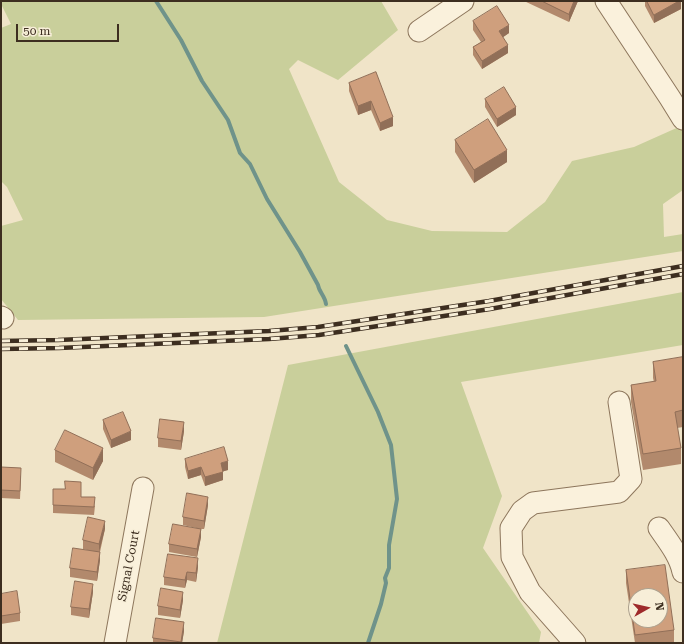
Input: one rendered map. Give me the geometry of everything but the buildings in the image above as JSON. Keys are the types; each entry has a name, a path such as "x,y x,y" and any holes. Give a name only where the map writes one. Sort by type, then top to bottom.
{"street":[{"path":"419,31 463,1"},
{"path":"606,1 683,119"},
{"path":"575,643 530,592 512,557 511,528 522,511 533,503 619,492 631,479 618,402"},
{"name":"Signal Court","path":"115,643 144,488"},
{"path":"659,528 675,552 683,572"}],"green space":[{"path":"1,1 381,1 398,30 338,80 298,60 289,69 339,182 387,220 432,231 507,232 545,202 572,161 634,147 681,126 683,128 683,190 663,204 664,237 683,234 683,251 264,317 18,320 1,299 1,226 23,220 7,187 1,181 1,28 11,24"},
{"path":"683,292 683,345 461,382 502,496 483,548 541,632 539,643 217,643 288,365"}],"waterway":[{"path":"156,1 181,40 202,81 228,120 240,153 250,164 267,199 300,252 318,285 326,304"},
{"path":"346,346 378,412 391,445 397,499 389,545 389,568 385,578 386,583 381,604 368,643"}],"railway":[{"path":"1,341 269,331 318,327 489,301 683,266"},
{"path":"1,349 269,339 319,335 490,309 683,274"}]}
